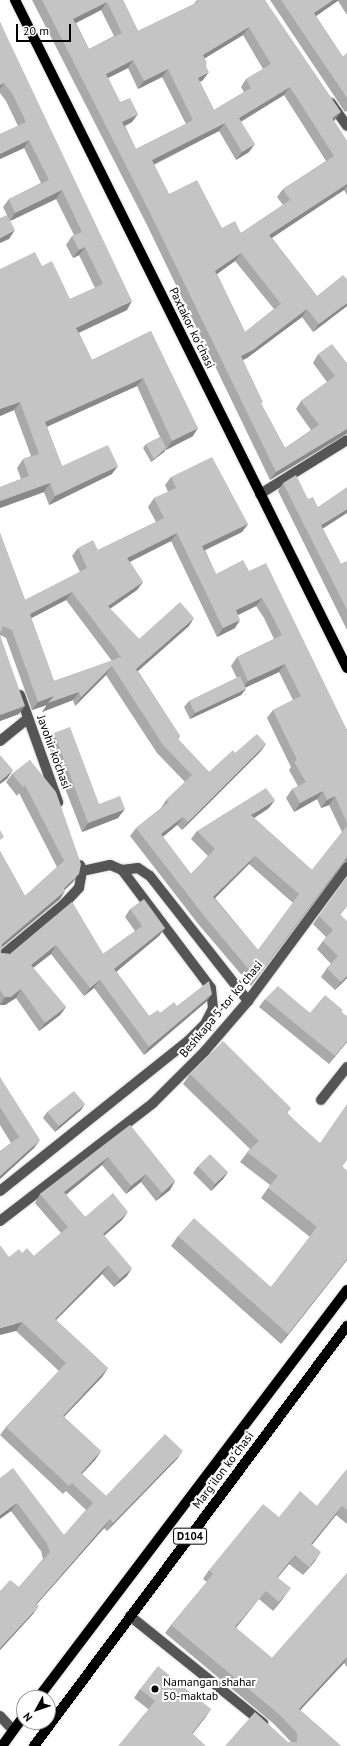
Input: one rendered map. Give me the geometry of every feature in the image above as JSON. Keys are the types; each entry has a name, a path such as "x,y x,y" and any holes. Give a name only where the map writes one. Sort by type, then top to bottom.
{"main road":[{"name":"Paxtakor koʻchasi","path":"15,0 347,668"},
{"name":"Margʻilon koʻchasi","path":"44,1690 347,1290"},
{"name":"Margʻilon koʻchasi","path":"34,1746 347,1326"},
{"path":"2,1746 16,1726"}],"street":[{"path":"326,95 347,126"},
{"path":"260,494 347,440"},
{"name":"Javohir ko'chasi","path":"15,683 62,812"},
{"path":"0,741 28,718"},
{"path":"0,957 64,904 79,888 82,871 77,856"},
{"path":"82,871 110,865 122,870 138,868 150,876 248,1001"},
{"name":"Beshkapa 5-tor koʻchasi","path":"0,1221 153,1103 205,1051 248,1001 347,867"},
{"path":"0,1191 188,1041 205,1024 213,1008 211,988 122,870"},
{"path":"321,1100 347,1067"},
{"path":"130,1616 269,1728"},
{"path":"0,1716 13,1730"}],"building":[{"path":"42,0 123,0 138,31 198,2 197,0 265,0 341,112 332,118 347,141 347,184 269,235 317,296 343,275 347,279 347,303 319,324 307,309 253,350 241,356 263,402 261,403 285,448 319,425 301,401 335,376 318,354 332,344 347,363 347,429 276,472 152,217","holes":["107,2 122,33 89,49 73,19","249,27 271,64 246,79 251,88 214,110 198,78 209,72 205,65 207,63 203,55","133,60 144,81 168,69 193,120 136,149 122,122 138,114 130,98 120,102 106,74","290,87 334,156 283,189 290,200 241,233 235,221 222,228 197,180 169,194 152,160 225,123 242,152 255,144 239,118","241,253 281,304 245,332 215,271"]},
{"path":"281,0 333,0 314,13 343,57 347,53 347,98"},
{"path":"0,22 132,301 76,328 92,360 151,331 198,428 172,441 143,378 45,422 62,466 108,445 118,466 55,496 50,483 0,501 0,487 29,476 23,459 39,454 20,402 0,409 0,269 35,252 42,266 52,261 70,299 103,284 85,247 79,250 72,236 82,232 62,190 15,213 9,199 49,180 29,140 0,154 0,134 26,122 12,93 4,83 0,85"},
{"path":"7,215 15,230 0,238 0,218"},
{"path":"161,437 166,448 154,459 146,444"},
{"path":"212,457 248,524 202,546 216,574 243,560 249,571 266,563 347,730 347,823 335,796 327,800 323,791 300,803 292,789 306,782 294,762 297,760 273,710 301,696 285,664 248,681 237,657 282,635 262,598 236,610 240,620 223,628 177,533 127,558 143,582 108,606 139,639 180,602 194,618 136,669 180,736 177,738 209,772 233,750 235,753 257,734 266,744 188,822 183,817 161,834 191,874 215,849 197,831 266,788 275,800 251,815 312,870 347,826 347,857 256,978 205,917 136,828 169,802 166,800 192,775 163,745 112,666 81,697 79,692 48,703 54,696 38,702 12,630 3,626 0,633 0,533 25,600 87,568 78,548 93,540 98,550 164,518 154,498 176,488 171,477","holes":["72,592 121,657 54,681 30,614","255,856 299,894 258,950 213,897"]},
{"path":"296,475 308,499 313,497 318,507 347,487 347,509 321,525 341,564 347,561 347,610 283,483"},
{"path":"0,635 25,706 0,715"},
{"path":"240,676 246,689 195,713 189,701"},
{"path":"70,727 99,804 120,796 125,809 88,823 54,733"},
{"path":"0,755 13,770 0,781"},
{"path":"30,760 56,792 81,864 79,874 64,888 65,891 2,944 1,953 10,954 72,902 103,954 142,926 130,909 144,899 165,928 114,969 149,1016 158,1010 160,1013 174,1002 177,1006 209,981 212,994 149,1047 100,980 90,988 56,945 31,965 66,1007 45,1023 21,989 11,997 5,997 0,990 0,851 25,896 64,861 25,785 23,787 12,774"},
{"path":"0,830 4,837 0,840"},
{"path":"347,877 347,905 340,914 347,921 347,976 341,982 327,968 338,956 323,941 333,930 319,916"},
{"path":"278,986 310,1013 325,995 343,1010 341,1012 347,1016 347,1041 335,1056 265,999"},
{"path":"223,1041 291,1108 286,1113 320,1143 347,1104 347,1160 342,1167 347,1171 347,1259 288,1334 178,1236 194,1218 271,1287 317,1227 268,1188 278,1176 247,1152 259,1141 190,1074"},
{"path":"0,1077 40,1140 0,1176 0,1151 19,1137 0,1107"},
{"path":"74,1091 85,1104 59,1126 47,1112"},
{"path":"130,1125 175,1181 162,1193 146,1174 131,1186 108,1157 64,1192 85,1217 113,1193 128,1212 103,1234 132,1268 120,1279 108,1265 55,1319 108,1368 63,1416 101,1451 81,1473 106,1496 165,1434 183,1451 113,1523 110,1519 36,1604 39,1606 0,1648 0,1591 10,1580 19,1587 50,1552 46,1542 17,1503 0,1515 0,1478 13,1468 64,1535 93,1503 72,1483 69,1486 6,1427 66,1363 22,1322 0,1328 0,1245 9,1257 19,1249 22,1253 27,1248 34,1256 68,1227 40,1194"},
{"path":"210,1154 228,1172 215,1184 198,1166"},
{"path":"347,1469 347,1510 342,1506 311,1544 321,1552 309,1567 295,1555 277,1577 291,1588 279,1602 266,1591 235,1627 272,1658 347,1573 347,1657 299,1709 341,1746 225,1746 255,1712 288,1742 297,1742 297,1733 280,1715 171,1625 213,1574 209,1570 263,1504 279,1517 300,1491 317,1506"},
{"path":"158,1666 211,1709 192,1733 206,1746 118,1746 155,1701 140,1689"}],"place":[{"name":"Namangan shahar 50-maktab","path":"155,1689"}]}
